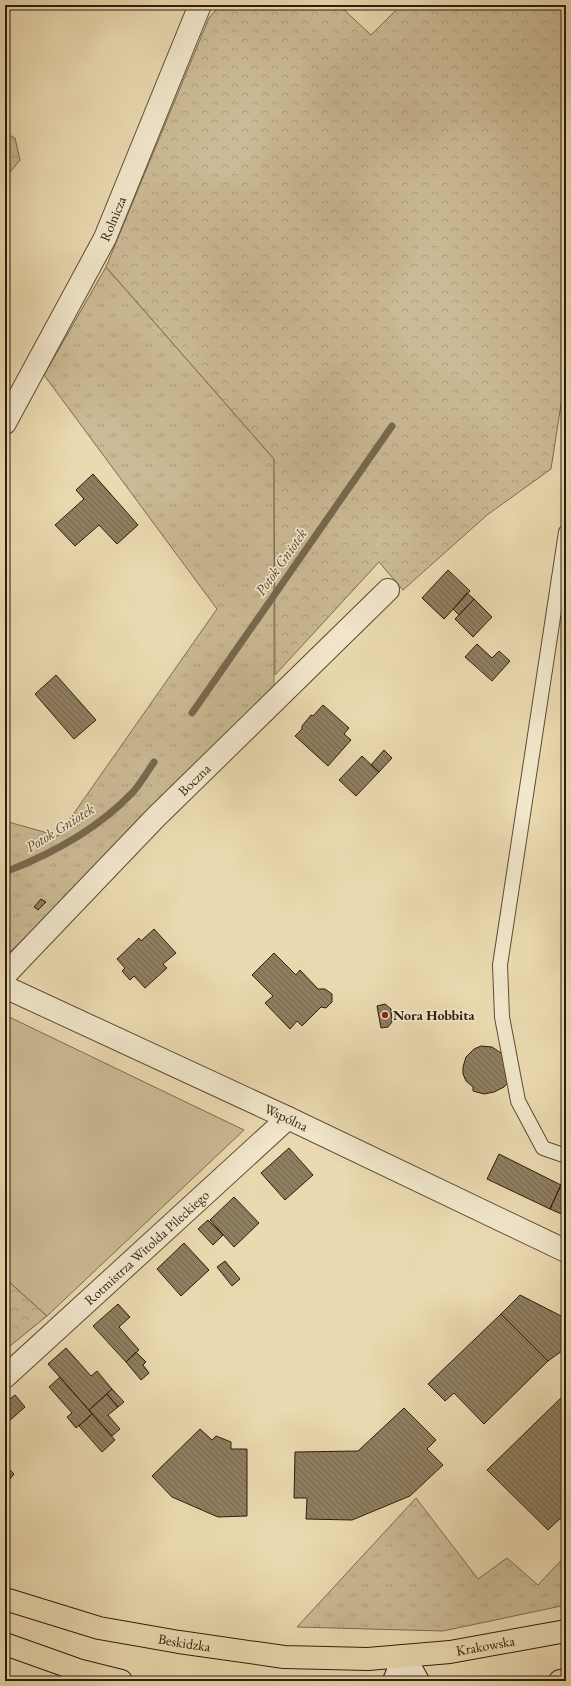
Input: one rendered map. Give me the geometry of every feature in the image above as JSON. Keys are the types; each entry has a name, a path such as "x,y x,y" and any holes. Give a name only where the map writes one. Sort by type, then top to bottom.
{"main road":[{"name":"Beskidzka","path":"5,1599 100,1628 179,1642 284,1657 368,1659 404,1656"},
{"name":"Krakowska","path":"404,1656 450,1652 566,1630"},
{"path":"5,1644 81,1671 121,1681"},
{"path":"560,1681 566,1680"}],"street":[{"name":"Rolnicza","path":"5,423 105,238 200,5"},
{"name":"Boczna","path":"5,974 155,818 388,590"},
{"name":"Wspólna","path":"5,987 288,1118 566,1251"},
{"name":"Rotmistrza Witolda Pileckiego","path":"5,1377 288,1118"},
{"path":"394,1681 404,1656"},
{"path":"404,1656 418,1681"}],"lane":[{"path":"566,532 500,964 502,1017 518,1101 542,1148 566,1156"}],"green space":[{"path":"220,5 339,5 371,35 401,5 566,5 566,372 551,469 487,515 403,590 379,562 275,675 274,459 106,267 209,18"},
{"path":"5,133 15,138 20,160 7,176 5,189"},
{"path":"106,267 274,459 274,692 5,957 5,821 58,836 217,609 44,375"},
{"path":"5,1015 244,1130 47,1316 5,1278"},
{"path":"5,1278 47,1316 5,1350"},
{"path":"416,1498 478,1579 507,1558 538,1585 566,1555 566,1605 443,1631 297,1627"}],"building":[{"path":"93,474 138,525 117,544 99,525 75,546 55,525 84,499 76,490"},
{"path":"448,570 470,591 444,619 422,598"},
{"path":"467,593 474,599 459,615 453,609"},
{"path":"474,599 492,617 473,637 455,619"},
{"path":"477,644 492,658 499,651 510,661 492,681 465,657"},
{"path":"56,675 96,720 74,739 35,694"},
{"path":"323,705 349,728 344,734 351,740 328,766 295,736 302,729 302,726 311,715 313,716"},
{"path":"384,750 392,758 379,772 371,765"},
{"path":"362,756 379,772 356,796 339,780"},
{"path":"41,899 46,902 38,910 34,907"},
{"path":"154,929 176,953 163,964 167,968 145,988 134,976 130,980 122,971 125,968 117,959 139,938 141,941"},
{"path":"274,953 296,975 300,970 318,989 325,989 332,994 332,1002 326,1008 321,1007 302,1026 297,1021 290,1029 265,1003 273,996 252,975"},
{"name":"Nora Hobbita","path":"385,1004 391,1009 392,1022 388,1027 381,1028 377,1006"},
{"path":"481,1046 492,1047 504,1055 508,1073 506,1078 511,1079 504,1087 494,1092 484,1094 473,1091 473,1087 466,1081 463,1074 463,1067 466,1057 474,1049"},
{"path":"289,1148 313,1175 285,1200 261,1173"},
{"path":"499,1154 561,1185 550,1209 487,1179"},
{"path":"563,1180 566,1181 566,1216 550,1209"},
{"path":"234,1197 259,1223 234,1247 210,1220"},
{"path":"208,1220 223,1235 213,1245 198,1229"},
{"path":"184,1243 209,1270 181,1296 157,1269"},
{"path":"225,1261 240,1279 232,1286 217,1267"},
{"path":"520,1295 565,1318 566,1348 548,1361 501,1314"},
{"path":"118,1304 130,1317 119,1327 139,1350 126,1362 93,1326"},
{"path":"501,1314 548,1361 484,1424 454,1393 445,1401 428,1384"},
{"path":"66,1348 91,1376 97,1371 112,1389 89,1410 48,1364"},
{"path":"136,1352 146,1362 143,1365 149,1373 141,1380 126,1362"},
{"path":"60,1377 92,1414 76,1428 67,1417 72,1413 49,1387"},
{"path":"112,1389 124,1402 118,1407 107,1394"},
{"path":"566,1393 566,1513 548,1530 487,1470"},
{"path":"107,1394 118,1407 108,1415 120,1429 112,1436 89,1410"},
{"path":"15,1395 25,1407 8,1422 5,1419 5,1403"},
{"path":"404,1408 436,1440 427,1449 443,1465 410,1496 352,1520 306,1519 307,1498 294,1498 295,1452 358,1451"},
{"path":"92,1414 115,1440 102,1452 79,1426"},
{"path":"200,1429 212,1440 216,1436 231,1442 231,1449 247,1449 247,1516 218,1517 172,1497 152,1476"},
{"path":"5,1465 14,1474 9,1480 5,1477"}],"waterway":[{"name":"Potok Gniotek","path":"192,713 392,426"},
{"name":"Potok Gniotek","path":"5,872 57,849 105,818 133,792 154,762"}],"place":[{"name":"Nora Hobbita","path":"385,1015"}]}
